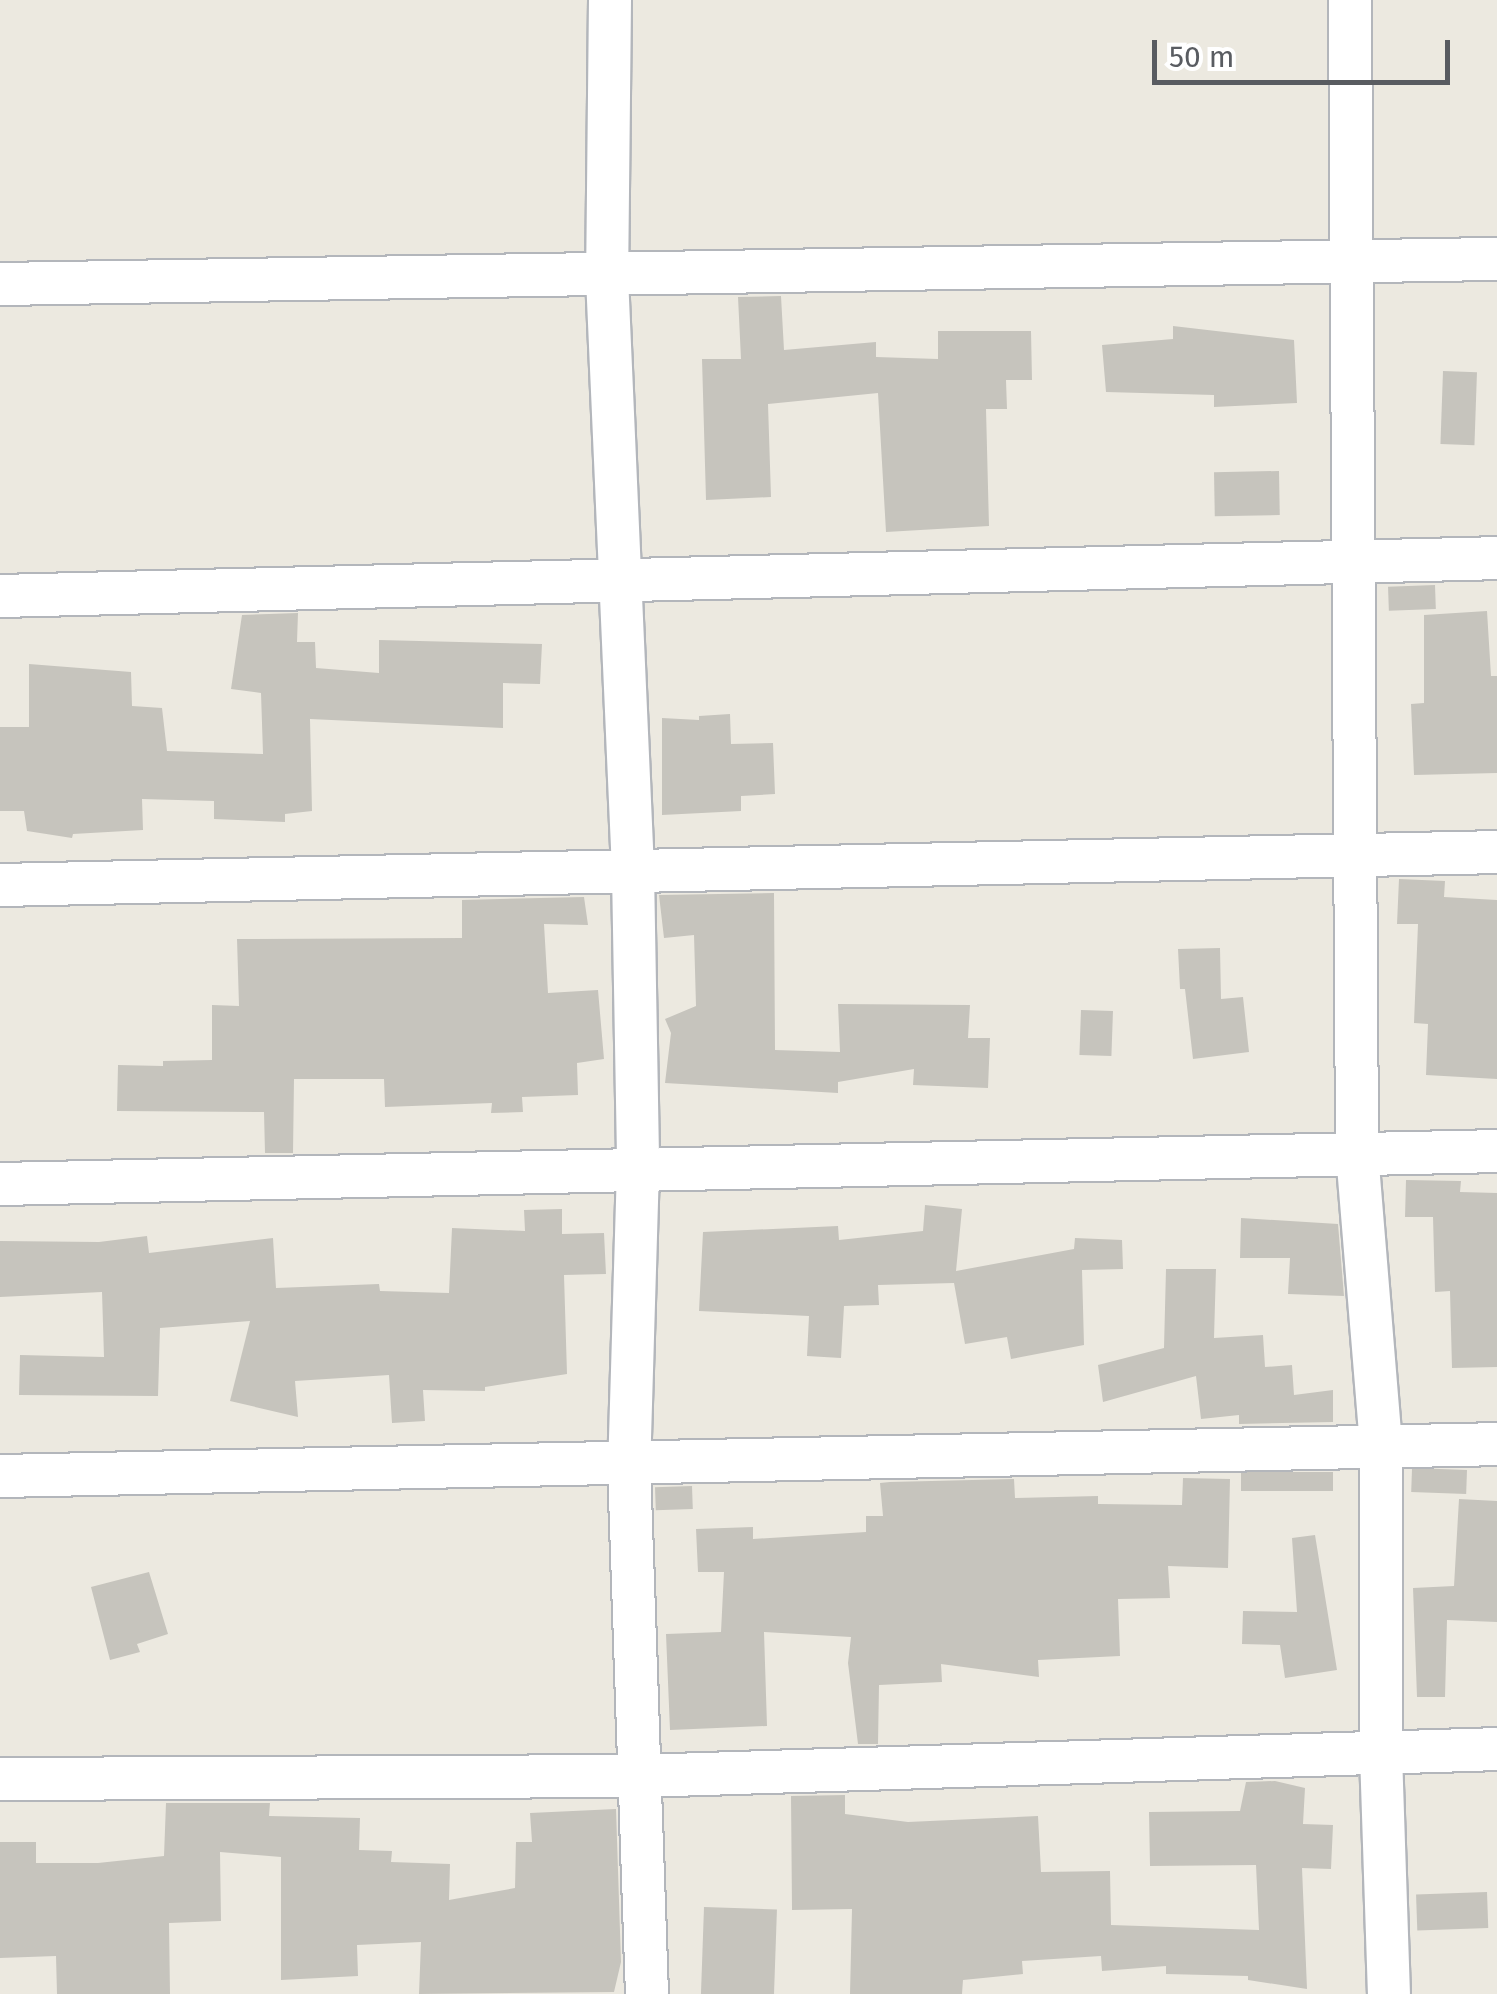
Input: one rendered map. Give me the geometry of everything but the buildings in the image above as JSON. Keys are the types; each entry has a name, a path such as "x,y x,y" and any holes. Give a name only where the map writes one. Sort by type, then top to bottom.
{"street":[{"path":"610,0 607,277 633,871 638,1168 629,1466 647,1994"},
{"path":"1350,0 1357,1152 1381,1446 1381,1754 1389,1994"},
{"path":"0,284 607,277 1497,259"},
{"path":"0,596 1497,558"},
{"path":"0,885 1497,852"},
{"path":"0,1184 1497,1150"},
{"path":"0,1476 629,1466 1497,1444"},
{"path":"0,1779 640,1776 1497,1749"}]}
